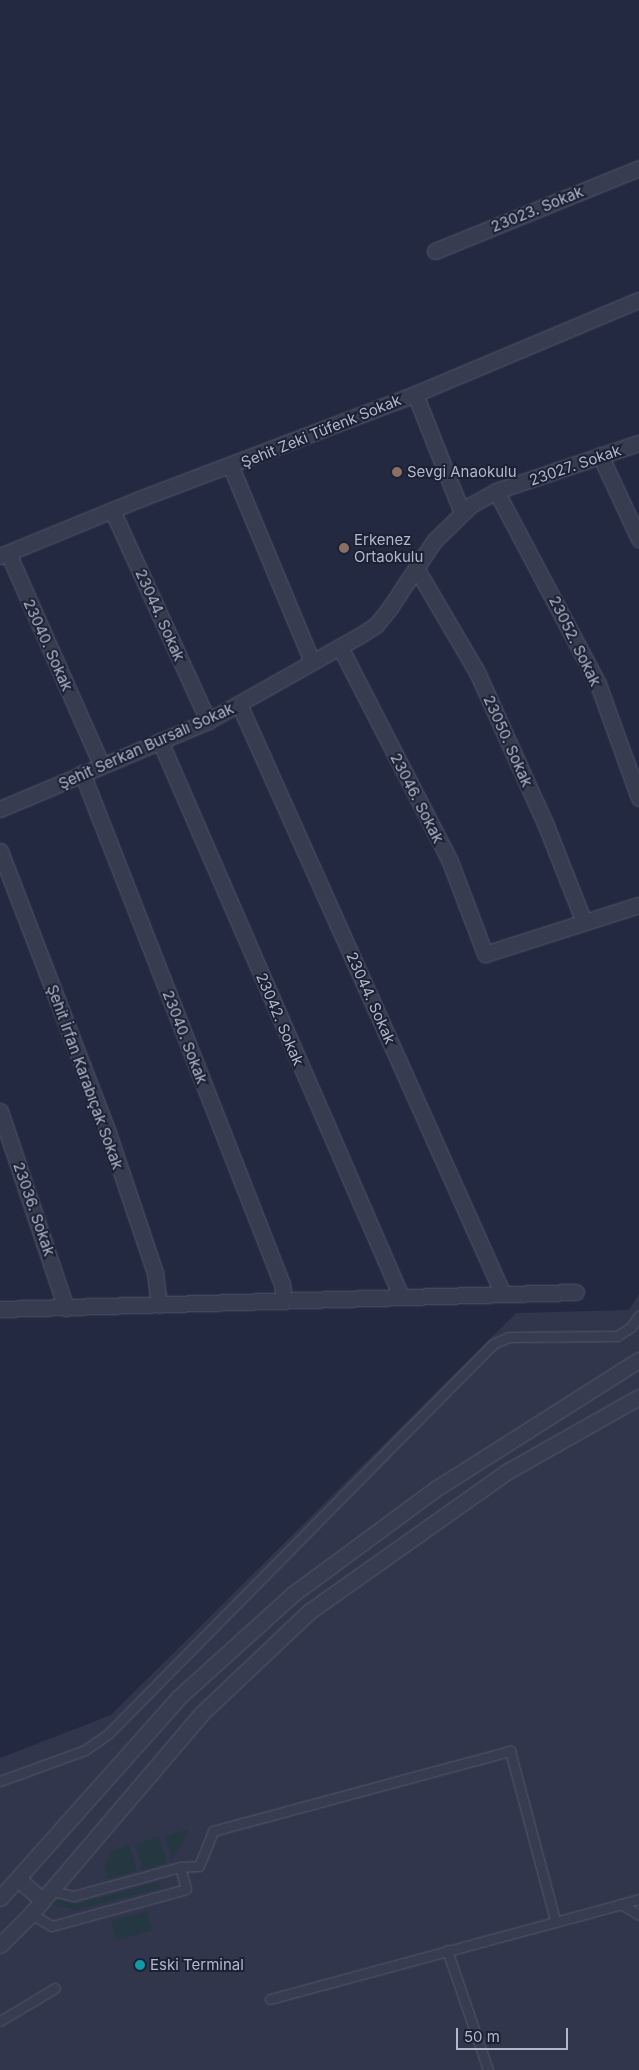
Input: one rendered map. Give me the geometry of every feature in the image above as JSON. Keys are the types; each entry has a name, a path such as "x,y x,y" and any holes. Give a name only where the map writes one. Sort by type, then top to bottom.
{"street":[{"name":"23023. Sokak","path":"435,251 639,168"},
{"name":"Şehit Zeki Tüfenk Sokak","path":"4,555 112,510 415,394 639,300"},
{"path":"415,394 462,513"},
{"name":"23027. Sokak","path":"340,647 376,625 434,541 462,513 496,491 639,443"},
{"path":"600,455 639,538"},
{"path":"231,466 312,662"},
{"name":"23052. Sokak","path":"496,491 598,684 639,798"},
{"name":"23044. Sokak","path":"112,510 208,721"},
{"name":"23040. Sokak","path":"4,555 101,764"},
{"name":"23050. Sokak","path":"416,568 477,672 545,823 584,922"},
{"name":"Şehit Serkan Bursalı Sokak","path":"0,809 101,764 208,721 340,647"},
{"name":"23046. Sokak","path":"340,647 449,859 485,954 584,922"},
{"name":"23044. Sokak","path":"239,704 502,1292"},
{"name":"23042. Sokak","path":"160,741 401,1296"},
{"name":"23040. Sokak","path":"82,773 282,1284 284,1301"},
{"name":"Şehit İrfan Karabıçak Sokak","path":"0,851 106,1130 155,1273 159,1305"},
{"path":"584,922 639,905"},
{"name":"23036. Sokak","path":"0,1111 66,1308"},
{"path":"0,1309 284,1301 502,1292 576,1292"},
{"path":"0,1898 178,1697 293,1594 437,1488 639,1360"},
{"path":"0,1945 31,1914 201,1714 310,1611 508,1471 639,1397"},
{"path":"18,1879 46,1895"}],"lane":[{"path":"0,1781 84,1750 109,1733 493,1344 509,1337 617,1336 631,1327 639,1315"},
{"path":"46,1895 73,1896 180,1867 199,1866 213,1831 510,1752 555,1920"},
{"path":"31,1914 52,1926 186,1888 180,1867"},
{"path":"270,1999 555,1920 639,1899"},
{"path":"621,1904 639,1915"},
{"path":"447,1950 488,2070"},
{"path":"0,2021 55,1988"}],"shaded area":[{"path":"639,1294 639,2070 0,2070 0,1758 111,1715 516,1313 629,1310"},
{"path":"190,1829 172,1860 165,1836"},
{"path":"159,1837 167,1863 143,1870 135,1844"},
{"path":"129,1845 137,1871 108,1879 104,1866 113,1850"},
{"path":"158,1882 161,1888 76,1910 48,1903 50,1898 77,1904"},
{"path":"147,1911 152,1930 116,1940 111,1921"}],"place":[{"name":"Sevgi Anaokulu","path":"397,472"},
{"name":"Erkenez Ortaokulu","path":"344,548"},
{"name":"Eski Terminal","path":"140,1965"}]}
